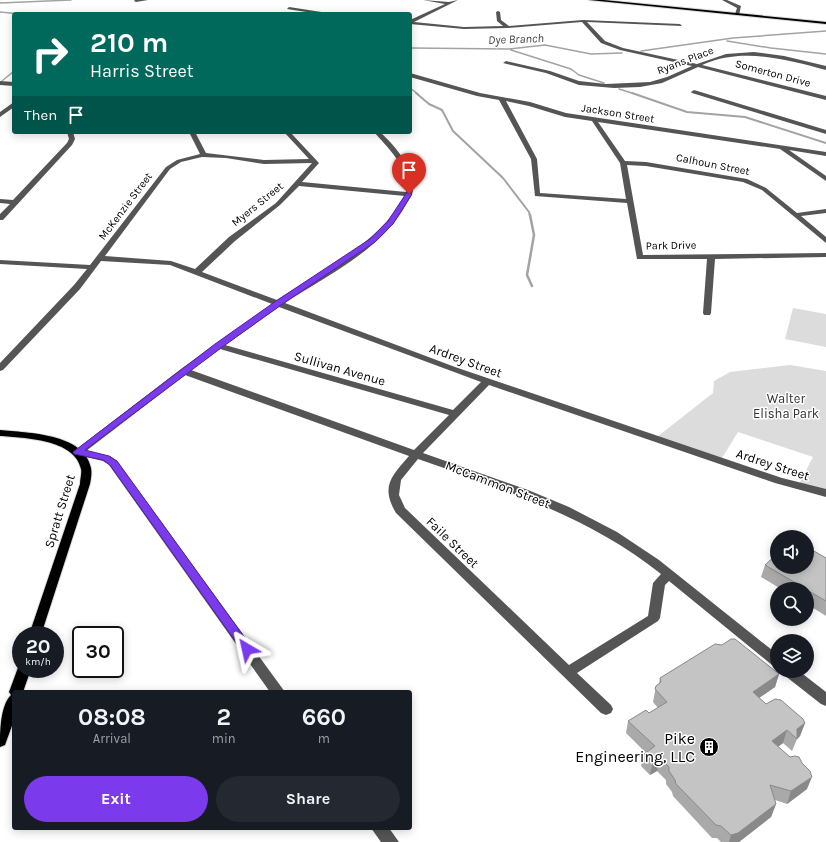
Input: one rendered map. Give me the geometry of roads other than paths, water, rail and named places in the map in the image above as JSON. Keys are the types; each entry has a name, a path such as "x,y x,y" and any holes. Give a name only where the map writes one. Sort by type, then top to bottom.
{"main road":[{"path":"591,0 826,23"},
{"path":"739,6 749,14 768,17"},
{"path":"0,433 49,439 62,443 78,452"},
{"name":"Spratt Street","path":"38,626 85,484 86,469 83,458 78,452"},
{"path":"17,690 21,678"},
{"path":"0,741 12,705"}],"street":[{"path":"136,1 146,0"},
{"path":"425,0 450,3"},
{"path":"412,21 456,0"},
{"path":"724,0 739,6 737,14"},
{"path":"289,8 315,12"},
{"path":"498,12 500,21 508,27"},
{"path":"412,22 464,28 508,27 583,21 680,25"},
{"name":"Somerton Drive","path":"583,21 603,42 622,50 699,65 826,98"},
{"name":"Ryans Place","path":"506,63 546,72 571,81 592,85 621,86 642,85 664,80 711,59 726,56 752,55 777,57 826,68"},
{"name":"Jackson Street","path":"412,76 502,100 530,104 565,115 826,154"},
{"path":"0,83 12,84"},
{"path":"694,92 826,132"},
{"path":"502,100 534,159 537,195 630,201"},
{"path":"0,115 12,106"},
{"name":"Park Drive","path":"594,120 623,162 640,257 826,255"},
{"path":"0,218 70,144 72,139 71,134"},
{"path":"193,134 204,155"},
{"path":"289,134 313,161"},
{"path":"78,452 184,370 279,303 372,241 391,223 409,194 411,186 404,167 392,149 379,134"},
{"path":"781,147 826,179"},
{"name":"McKenzie Street","path":"0,368 77,287 168,168 177,160 204,155 266,162 313,161"},
{"name":"Myers Street","path":"196,273 232,238 278,204 299,184 316,164 313,161"},
{"name":"Calhoun Street","path":"623,162 653,165 745,180 764,189 826,241"},
{"path":"299,184 409,194"},
{"path":"0,201 14,202"},
{"path":"795,215 826,211"},
{"path":"707,313 711,256"},
{"name":"Ardrey Street","path":"98,258 171,263 487,382 778,481 826,493"},
{"path":"0,262 92,267"},
{"name":"Sullivan Avenue","path":"218,346 455,414"},
{"name":"McCammon Street","path":"184,370 524,492 565,510 613,535 669,574 770,655"},
{"name":"Faile Street","path":"487,382 417,453 396,479 393,495 400,510 606,709"},
{"path":"78,452 106,458 114,463 277,690"},
{"path":"568,672 654,618 659,583 669,574"},
{"path":"798,678 826,700"},
{"path":"382,830 391,842"}],"waterway":[{"path":"0,3 71,0"},
{"name":"Dye Branch","path":"0,12 12,13"},
{"name":"Dye Branch","path":"641,51 733,38 826,31"},
{"path":"727,41 771,48 826,54"},
{"name":"Dye Branch","path":"412,48 509,49 545,45 591,54 622,53"},
{"path":"511,50 571,69 579,75 604,83"},
{"path":"2,81 12,73"},
{"path":"619,89 634,94"},
{"path":"412,90 418,94"},
{"path":"416,93 429,104 442,110 453,131 503,178 529,212 530,216"},
{"path":"634,94 687,112 745,117 826,143"},
{"path":"530,215 534,235 527,275 532,286"}],"place":[{"name":"Pike Engineering, LLC","path":"709,747"}],"park label":[{"name":"Walter Elisha Park","path":"786,406"}]}
